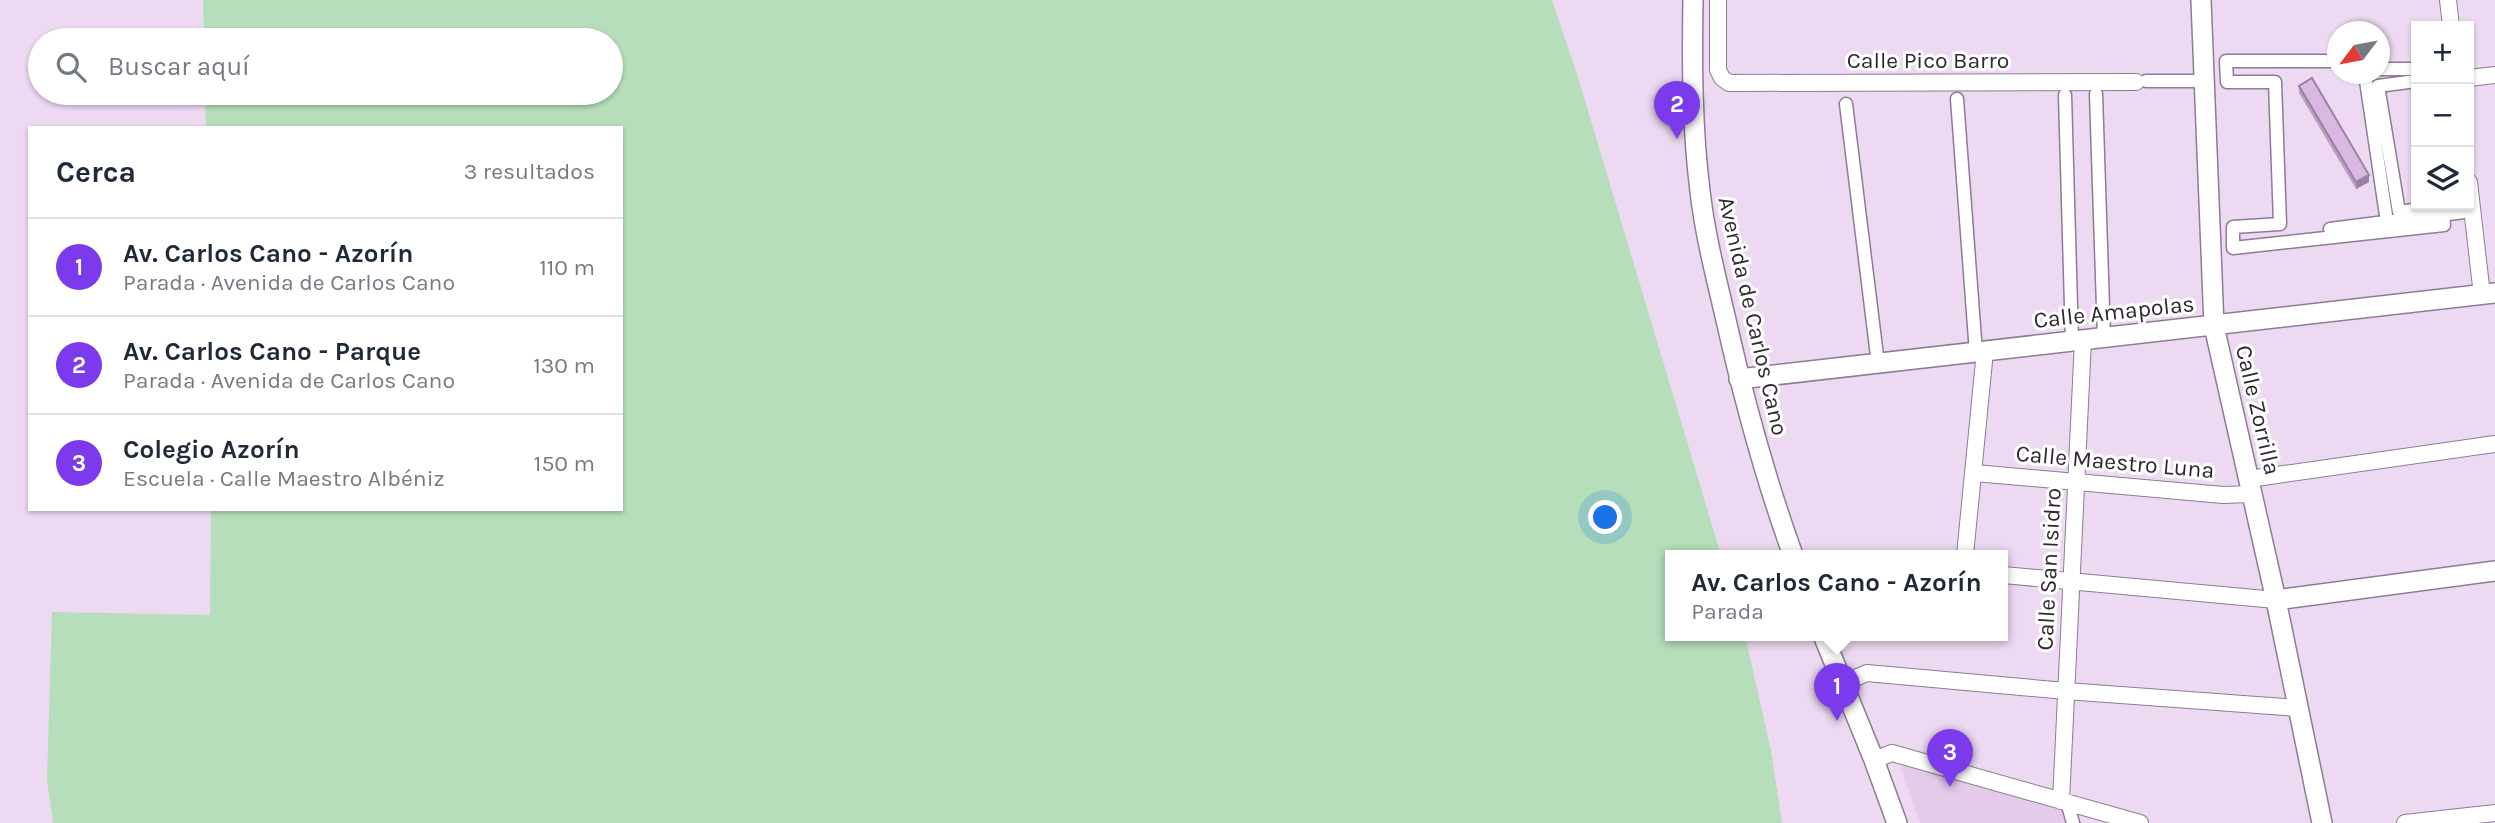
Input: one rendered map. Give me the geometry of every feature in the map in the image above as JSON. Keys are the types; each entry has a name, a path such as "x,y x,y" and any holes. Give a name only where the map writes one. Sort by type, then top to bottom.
{"street":[{"name":"Avenida de Carlos Cano","path":"1693,0 1692,95 1707,239 1739,379 1772,497 1791,550"},
{"name":"Calle Pico Barro","path":"1718,0 1718,70 1722,78 1729,83 2141,81 2203,75 2227,69 2327,69"},
{"name":"Calle Zorrilla","path":"2200,0 2214,326 2276,600 2322,823"},
{"path":"2448,0 2450,21"},
{"path":"2327,61 2226,61 2227,82 2275,82 2280,224 2233,227 2233,248 2444,225 2442,206 2399,212 2378,86 2411,82"},
{"path":"2390,61 2411,61"},
{"path":"2281,69 2286,235"},
{"path":"2390,69 2411,69"},
{"path":"2474,77 2495,75"},
{"path":"2366,84 2387,222"},
{"path":"2096,93 2104,338"},
{"path":"2065,95 2078,341"},
{"path":"1957,99 1980,352 1975,472 1966,550"},
{"path":"1846,104 1878,364"},
{"path":"2210,244 2472,211 2488,294"},
{"name":"Calle Amapolas","path":"1739,379 2488,294"},
{"name":"Calle San Isidro","path":"2064,802 2070,582 2076,482 2078,341"},
{"name":"Calle Maestro Luna","path":"1975,472 2222,495 2250,487 2495,444"},
{"path":"2008,576 2276,600 2495,572"},
{"path":"1825,641 1897,823"},
{"path":"1841,684 1867,673 2297,708"},
{"path":"1874,760 1892,753 2140,823"},
{"path":"2064,802 2073,823"},
{"path":"2405,823 2495,813"}],"shaded area":[{"path":"1906,762 2061,807 2065,823 1920,823 1901,768"}],"green space":[{"path":"203,0 1552,0 1577,74 1720,550 1665,550 1665,641 1746,641 1771,751 1782,823 53,823 47,780 52,612 210,615 211,511 623,511 623,126 206,126 205,105 623,105 623,28 204,28"}],"building":[{"path":"2312,78 2369,175 2356,182 2299,86"}],"place":[{"name":"Av. Carlos Cano - Parque","path":"1677,139"},
{"name":"Av. Carlos Cano - Azorín","path":"1837,721"},
{"name":"Colegio Azorín","path":"1950,787"}]}
